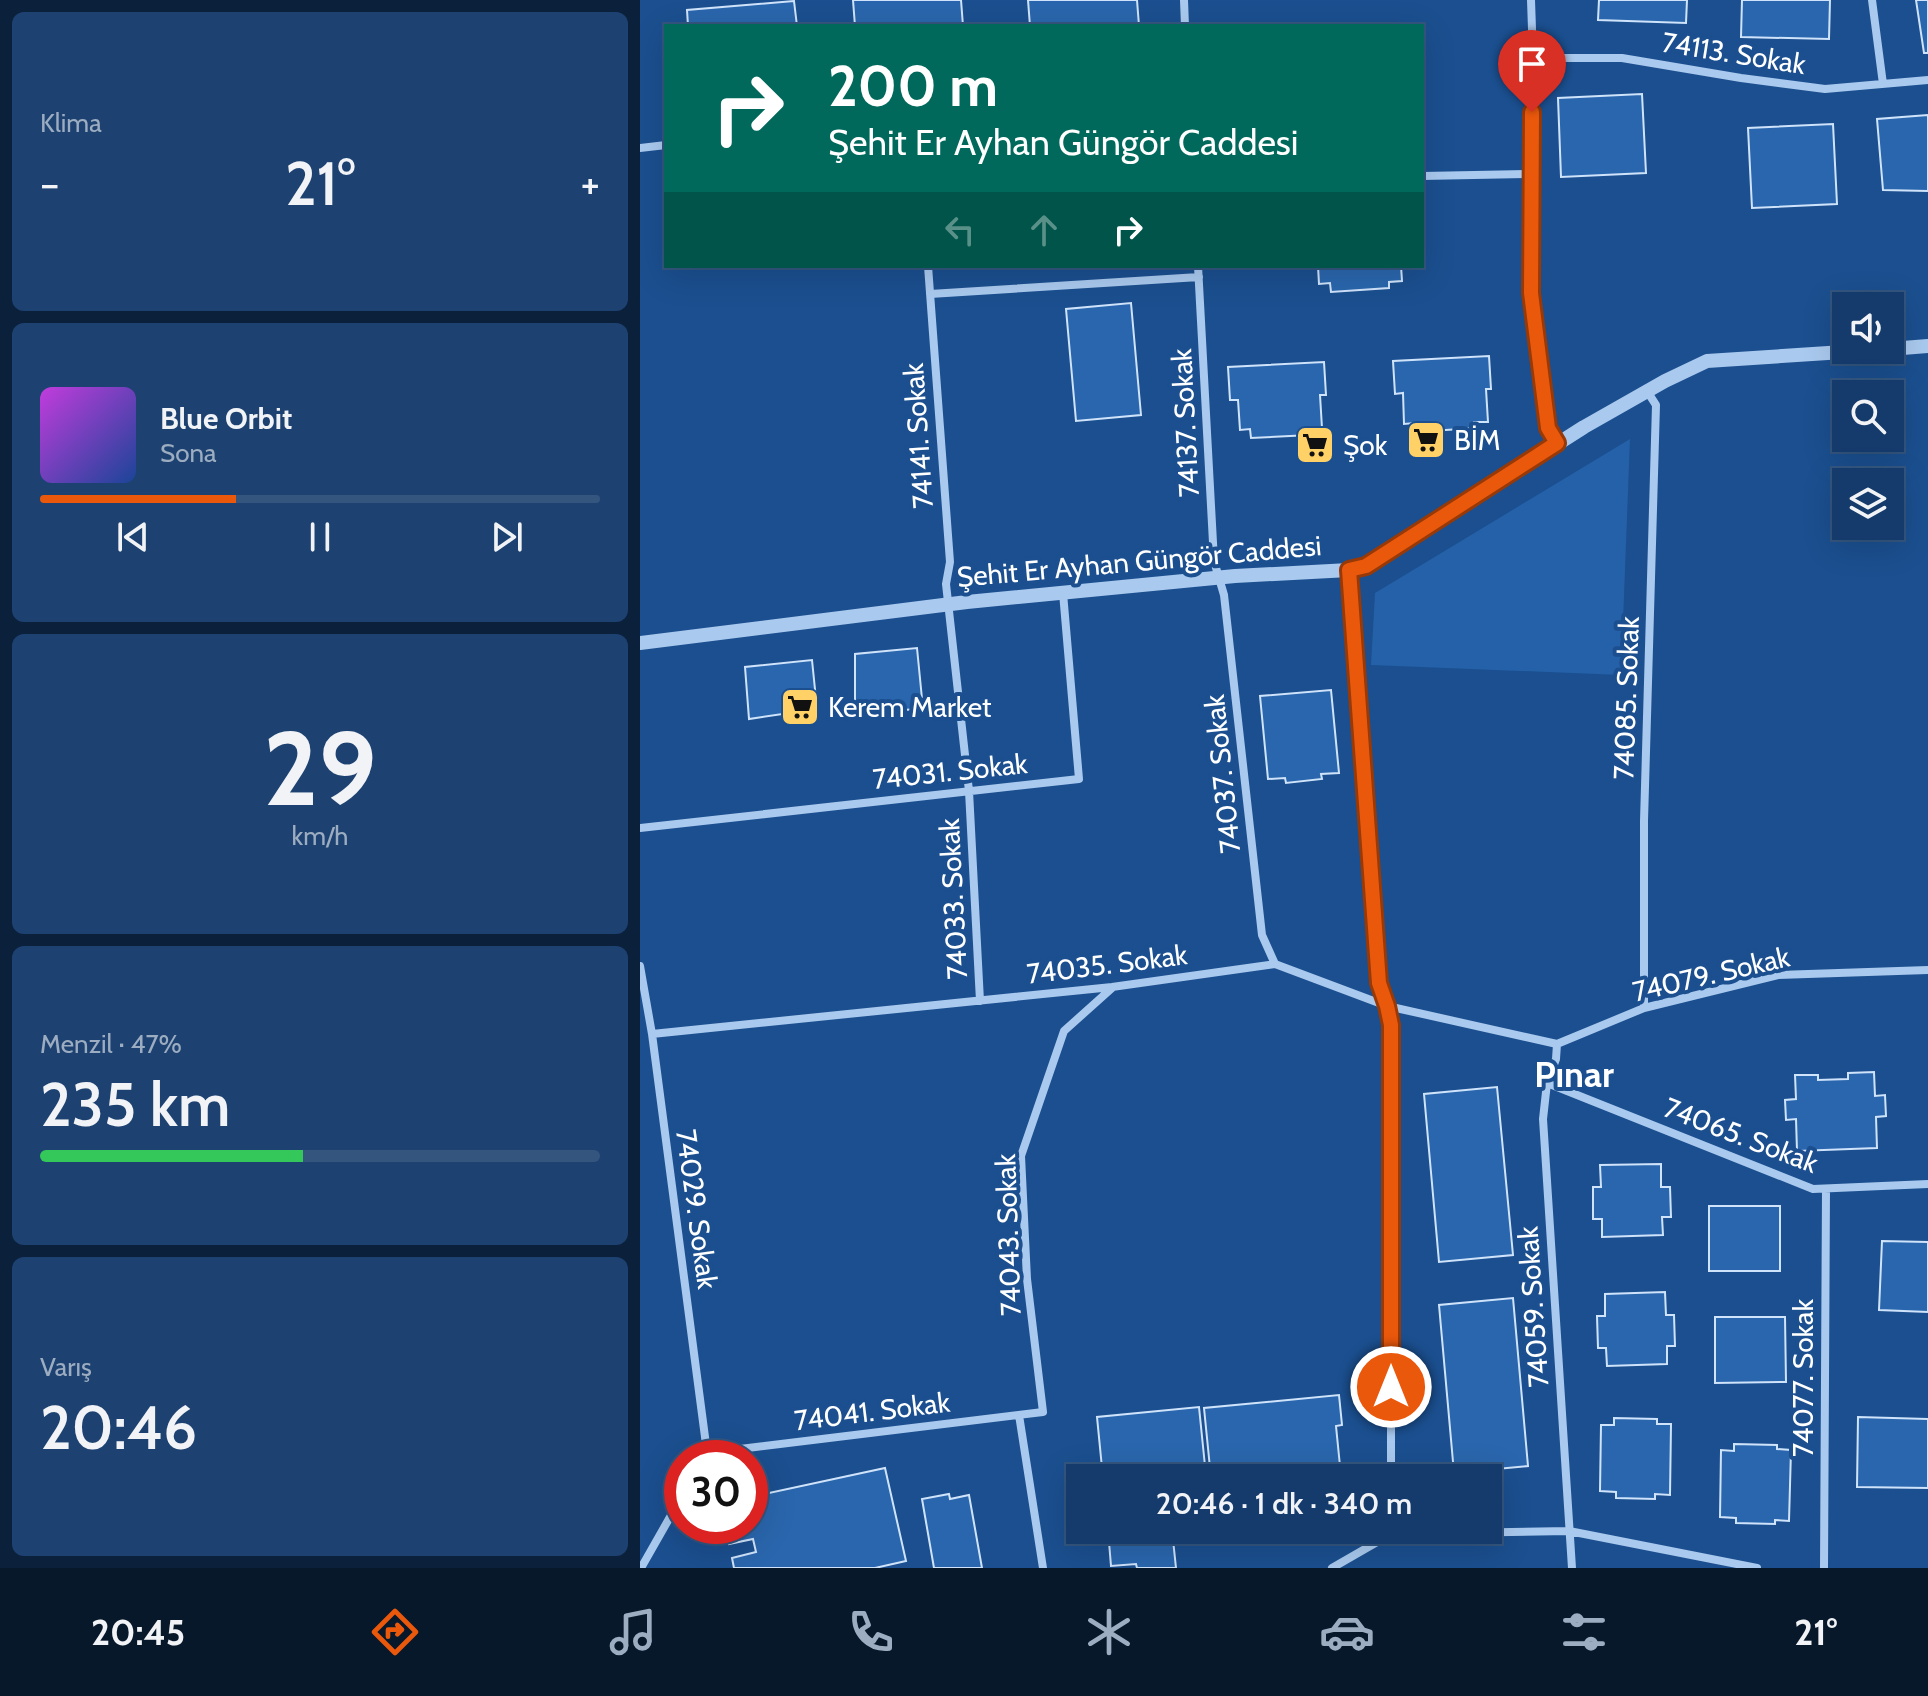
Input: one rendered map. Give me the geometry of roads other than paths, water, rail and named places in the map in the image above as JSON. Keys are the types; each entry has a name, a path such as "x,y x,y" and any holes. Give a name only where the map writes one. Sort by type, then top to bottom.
{"street":[{"path":"1184,0 1185,24"},
{"path":"1531,0 1531,293 1548,428 1557,443"},
{"path":"1872,0 1883,84"},
{"name":"74113. Sokak","path":"1533,58 1622,58 1825,89 1928,80"},
{"path":"640,148 664,145"},
{"path":"1424,176 1531,174"},
{"name":"74141. Sokak","path":"928,268 950,562 946,584 948,604"},
{"name":"74137. Sokak","path":"1198,268 1214,561 1220,578"},
{"path":"930,294 1199,277"},
{"path":"1904,348 1928,346"},
{"name":"Şehit Er Ayhan Güngör Caddesi","path":"640,643 948,604 1220,578 1349,570 1366,566 1557,443 1665,381 1707,361 1832,353"},
{"name":"74085. Sokak","path":"1644,1008 1644,821 1656,405 1647,391"},
{"path":"1349,570 1379,983 1391,1025 1391,1464"},
{"name":"74037. Sokak","path":"1220,578 1262,935 1275,964"},
{"name":"74031. Sokak","path":"640,828 1079,779 1063,593"},
{"name":"74033. Sokak","path":"948,604 969,791 980,1001"},
{"name":"74035. Sokak","path":"652,1034 1112,987 1275,964 1387,1006 1557,1044"},
{"name":"74029. Sokak","path":"640,966 652,1034 704,1440"},
{"name":"74079. Sokak","path":"1557,1044 1644,1008 1778,975 1928,970"},
{"name":"74043. Sokak","path":"1043,1412 1027,1279 1021,1156 1064,1031 1112,987"},
{"name":"74059. Sokak","path":"1557,1044 1556,1059 1547,1083 1543,1119 1572,1568"},
{"name":"74065. Sokak","path":"1547,1083 1813,1189 1928,1184"},
{"name":"74077. Sokak","path":"1824,1568 1826,1189"},
{"name":"74041. Sokak","path":"768,1448 1043,1412"},
{"path":"1019,1415 1043,1568"},
{"path":"641,1568 664,1528"},
{"path":"1502,1531 1569,1531 1757,1568"},
{"path":"1332,1568 1371,1544"}],"place":[{"name":"BİM","path":"1426,440"},
{"name":"Şok","path":"1315,445"},
{"name":"Kerem Market","path":"800,707"}],"district":[{"name":"Pınar","path":"1574,1074"}]}
